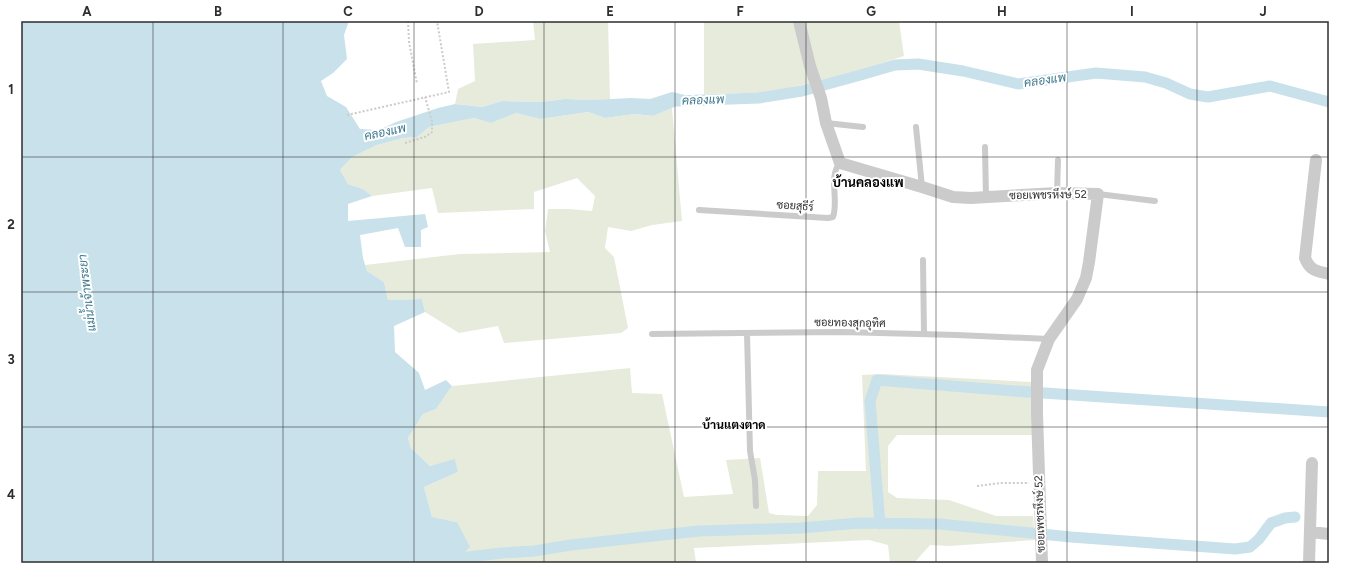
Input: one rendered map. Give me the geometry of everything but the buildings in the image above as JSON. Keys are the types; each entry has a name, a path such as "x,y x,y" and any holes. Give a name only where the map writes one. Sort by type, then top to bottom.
{"street":[{"path":"799,21 810,66 821,98 826,123 840,163"},
{"path":"1316,160 1305,258 1308,265 1314,270 1329,274"},
{"name":"ซอยเพชรหึงษ์ 52","path":"840,163 953,197 971,198 1057,193 1098,194 1086,278 1077,299 1049,339 1037,371 1038,483 1042,563"},
{"path":"1309,563 1312,463"},
{"path":"1310,532 1329,534"}],"lane":[{"path":"826,123 863,127"},
{"path":"916,127 922,187"},
{"path":"985,147 986,197"},
{"path":"1057,193 1058,160"},
{"name":"ซอยสุธีร์","path":"699,210 828,218 833,217 835,208 835,169 840,163"},
{"path":"1098,194 1155,201"},
{"path":"923,260 924,334"},
{"name":"ซอยทองสุกอุทิศ","path":"652,334 842,332 1049,339"},
{"path":"747,333 750,451 755,480 756,506"}],"path":[{"path":"408,21 409,42 417,84"},
{"path":"347,115 449,92 437,21"},
{"path":"405,143 426,137 432,132 432,121 425,97"},
{"path":"977,486 1000,483 1038,483"}],"shaded area":[{"path":"533,21 608,21 610,100 565,99 541,102 502,101 482,107 455,104 458,89 475,81 473,44 535,40"},
{"path":"704,21 899,21 904,56 841,76 768,93 704,94"},
{"path":"672,108 682,221 652,225 631,231 608,227 605,248 614,257 628,328 621,333 504,343 498,326 459,333 425,312 422,299 388,300 384,282 367,271 365,265 460,254 550,252 545,231 548,209 592,211 595,196 577,178 534,192 534,209 438,213 432,188 372,196 363,189 348,184 340,170 352,157 377,145 403,138 417,137 429,127 474,118 491,123 516,113 540,119 588,112 605,118 635,114 653,116"},
{"path":"630,368 632,393 662,394 684,497 733,494 726,460 760,458 769,513 777,515 808,516 817,505 818,471 866,471 862,375 882,374 1031,382 1032,435 897,435 888,446 888,492 897,498 949,500 996,516 1033,516 1035,540 949,546 930,545 914,563 890,563 888,545 869,540 694,548 696,563 455,563 457,522 432,517 424,487 458,472 455,460 430,466 411,448 408,438 423,414 436,409 452,386"}],"water":[{"name":"แม่น้ำเจ้าพระยา","path":"21,21 349,21 344,35 347,59 333,73 321,81 327,96 346,107 360,129 379,130 396,122 455,104 482,107 502,101 541,102 565,99 650,99 672,92 685,95 691,100 653,116 635,114 605,118 588,112 540,119 516,113 491,123 474,118 429,127 417,137 403,138 377,145 352,157 340,170 348,184 363,189 372,196 348,204 348,221 425,214 428,227 421,230 421,247 405,247 398,228 360,235 363,258 367,271 384,282 388,300 422,299 425,312 394,326 395,352 419,373 425,390 446,380 452,386 436,409 423,414 408,438 411,448 430,466 455,459 458,472 424,487 432,517 457,522 470,547 455,561 455,563 21,563"}],"waterway":[{"name":"คลองแพ","path":"676,101 759,98 802,91 895,65 918,64 963,71 1018,84 1096,73 1145,77 1166,83 1190,94 1208,97 1270,86 1329,102"},
{"path":"880,524 870,401 877,380 1014,391 1329,412"},
{"path":"443,560 534,551 571,545 699,531 801,528 859,523 939,524 1071,537 1235,549 1250,547 1259,539 1271,523 1285,518 1295,517"}],"district":[{"name":"บ้านคลองแพ","path":"868,182"},
{"name":"บ้านแตงตาด","path":"734,425"}]}
